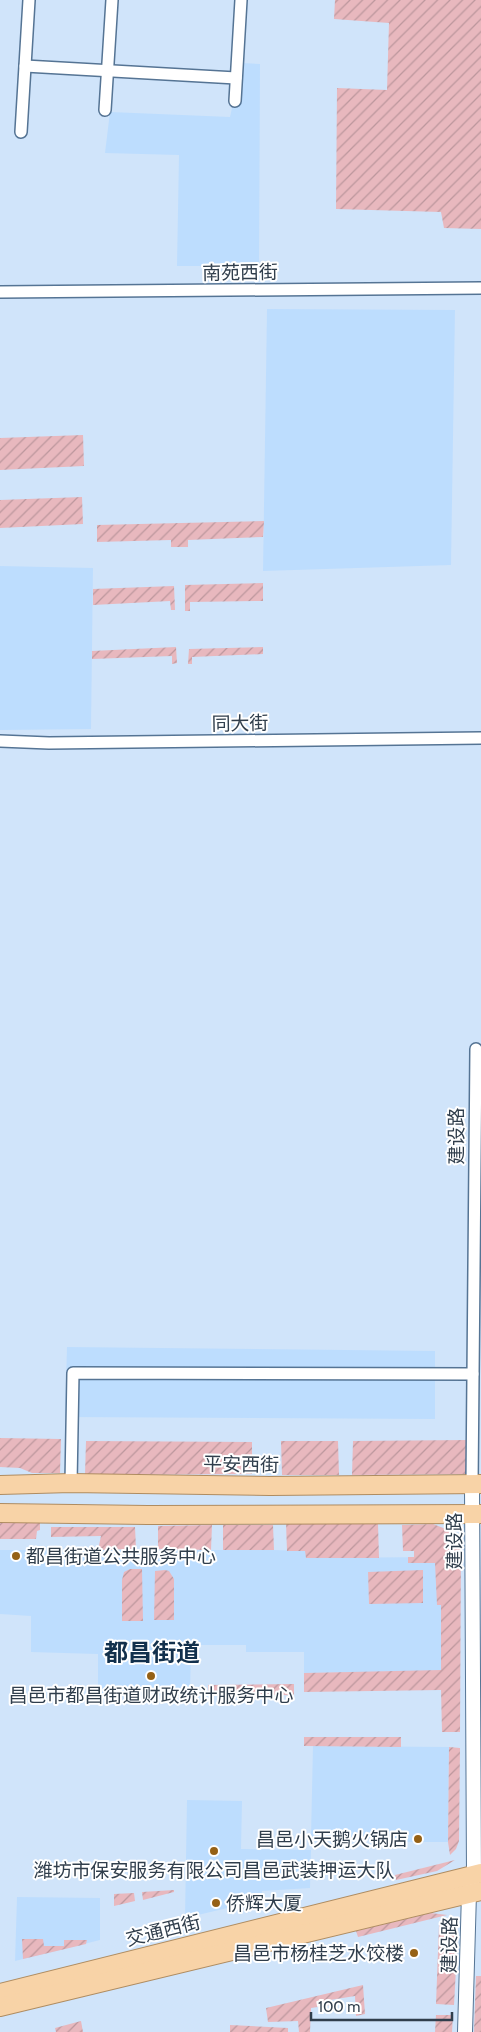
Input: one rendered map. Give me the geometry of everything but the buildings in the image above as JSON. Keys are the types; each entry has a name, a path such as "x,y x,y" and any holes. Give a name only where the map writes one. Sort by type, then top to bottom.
{"main road":[{"name":"平安西街","path":"0,1485 71,1483 270,1486 477,1485"},
{"path":"0,1513 148,1515 477,1514"},
{"name":"交通西街","path":"0,1993 476,1883"},
{"name":"交通西街","path":"0,2007 476,1883"}],"street":[{"path":"21,132 28,0"},
{"path":"105,110 112,0"},
{"path":"235,101 241,0"},
{"path":"24,66 236,78"},
{"name":"南苑西街","path":"0,292 481,288"},
{"name":"同大街","path":"0,741 58,743 481,738"},
{"name":"建设路","path":"464,2032 476,1883 477,1485 473,1374 476,1049"},
{"path":"71,1483 74,1373 473,1374"}],"shaded area":[{"path":"335,0 481,0 481,229 444,228 441,212 336,209 337,88 387,90 389,23 334,19"},
{"path":"242,63 260,64 259,266 177,266 179,155 105,153 110,112 230,117"},
{"path":"267,309 455,310 451,565 263,571"},
{"path":"83,435 84,466 0,470 0,438"},
{"path":"82,497 83,524 0,528 0,500"},
{"path":"264,521 263,537 188,540 188,547 171,547 171,540 97,542 97,525"},
{"path":"0,566 93,568 91,729 0,730"},
{"path":"263,583 263,601 190,602 190,611 185,611 185,585"},
{"path":"174,586 175,610 171,610 170,601 93,605 93,589"},
{"path":"176,647 177,663 172,664 172,656 92,659 92,651"},
{"path":"263,647 263,654 192,657 192,664 188,664 189,649"},
{"path":"67,1347 435,1351 435,1419 65,1417"},
{"path":"0,1438 61,1439 60,1473 32,1473 20,1468 0,1467"},
{"path":"468,1440 468,1474 352,1475 353,1441"},
{"path":"86,1441 252,1442 252,1474 85,1475"},
{"path":"281,1441 338,1441 339,1475 282,1475"},
{"path":"0,1521 40,1521 40,1530 37,1531 36,1539 0,1539"},
{"path":"286,1523 378,1524 379,1558 306,1558 305,1551 287,1551"},
{"path":"433,1524 451,1531 461,1547 460,1732 442,1732 441,1690 304,1692 304,1673 441,1670 441,1605 437,1605 435,1563 408,1563 408,1557 414,1557 414,1551 403,1551 402,1525"},
{"path":"212,1525 211,1550 158,1549 158,1526"},
{"path":"223,1525 273,1525 274,1550 223,1550"},
{"path":"51,1527 135,1527 136,1549 98,1550 101,1536 51,1537"},
{"path":"0,1550 274,1550 306,1551 306,1558 441,1557 441,1671 304,1673 304,1652 246,1652 246,1645 191,1645 190,1696 98,1696 98,1654 31,1652 31,1616 0,1614"},
{"path":"130,1569 142,1569 143,1621 122,1621 122,1580 124,1572"},
{"path":"423,1570 423,1603 369,1604 368,1572"},
{"path":"155,1571 169,1571 174,1579 174,1620 154,1620"},
{"path":"294,1684 294,1695 208,1696 208,1685"},
{"path":"304,1737 401,1737 401,1747 304,1746"},
{"path":"313,1746 449,1747 448,1842 369,1842 369,1837 311,1837"},
{"path":"449,1747 460,1748 459,1841 456,1849 450,1855 448,1842"},
{"path":"187,1800 242,1801 241,1849 311,1850 310,1888 262,1891 261,1900 185,1918"},
{"path":"455,1860 437,1871 396,1880 395,1875"},
{"path":"174,1890 174,1892 143,1900 142,1892"},
{"path":"134,1893 135,1901 114,1906 114,1894"},
{"path":"17,1897 100,1898 100,1940 15,1961"},
{"path":"431,1913 447,1915 358,1937 356,1931"},
{"path":"453,1921 458,1932 454,2005 436,2004 439,1925"},
{"path":"22,1939 43,1939 44,1946 64,1946 64,1940 87,1940 86,1944 23,1959"},
{"path":"476,1976 481,1976 481,2032 474,2032"},
{"path":"363,1985 365,2014 356,2016 355,1996 330,2000 330,2005 311,2008 310,2032 299,2032 298,2021 268,2022 266,2008"},
{"path":"436,2015 453,2015 452,2032 435,2032"},
{"path":"81,2021 83,2032 56,2032 55,2028"},
{"path":"230,2025 288,2028 288,2032 230,2032"}],"place":[{"name":"都昌街道公共服务中心","path":"16,1556"},
{"name":"昌邑市都昌街道财政统计服务中心","path":"151,1676"},
{"name":"昌邑小天鹅火锅店","path":"418,1839"},
{"name":"潍坊市保安服务有限公司昌邑武装押运大队","path":"214,1851"},
{"name":"侨辉大厦","path":"216,1903"},
{"name":"昌邑市杨桂芝水饺楼","path":"414,1953"}],"district":[{"name":"都昌街道","path":"152,1653"}]}
